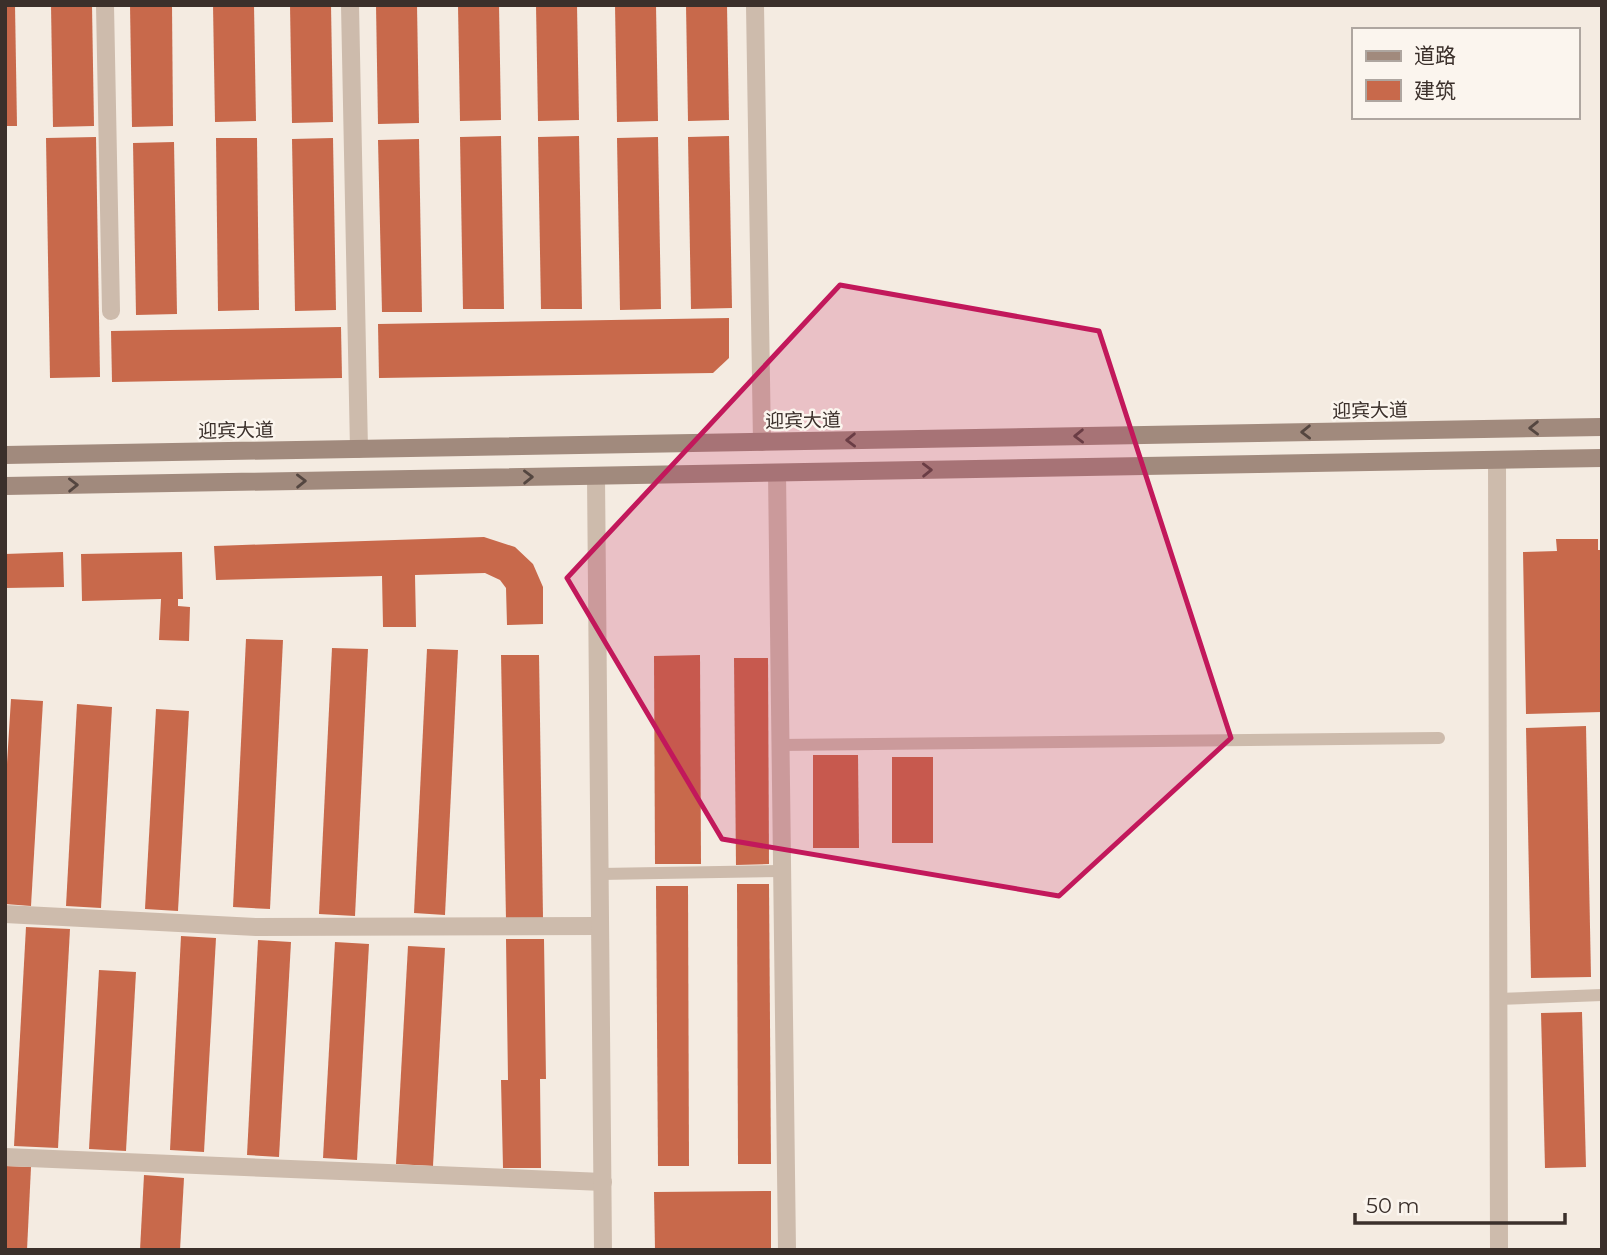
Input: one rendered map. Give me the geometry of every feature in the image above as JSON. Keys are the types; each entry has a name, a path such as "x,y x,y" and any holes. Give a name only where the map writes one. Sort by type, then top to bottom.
{"main road":[{"name":"迎宾大道","path":"5,455 1602,427"},
{"path":"5,486 1602,458"}],"street":[{"path":"106,5 111,311"},
{"path":"350,5 359,449"},
{"path":"755,5 762,442"},
{"path":"1497,460 1499,1250"},
{"path":"778,472 787,1250"},
{"path":"596,476 603,1250"},
{"path":"5,914 256,927 600,926"},
{"path":"5,1157 603,1182"}],"lane":[{"path":"780,745 1439,738"},
{"path":"600,874 782,872"},
{"path":"1498,999 1602,995"}],"highlighted area":[{"path":"840,285 1099,331 1231,738 1059,896 722,839 567,578"}],"building":[{"path":"5,5 15,5 17,126 5,126"},
{"path":"51,5 92,5 94,126 53,127"},
{"path":"130,5 172,5 173,126 132,127"},
{"path":"213,5 254,5 256,121 215,122"},
{"path":"290,5 331,5 333,122 292,123"},
{"path":"376,5 417,5 419,123 378,124"},
{"path":"458,5 499,5 501,120 460,121"},
{"path":"536,5 577,5 579,120 538,121"},
{"path":"615,5 656,5 658,121 617,122"},
{"path":"686,5 727,5 729,120 688,121"},
{"path":"501,136 504,309 463,309 460,137"},
{"path":"579,136 582,309 541,309 538,137"},
{"path":"729,136 732,308 691,309 688,137"},
{"path":"96,137 100,377 50,378 46,138"},
{"path":"658,137 661,309 620,310 617,138"},
{"path":"216,138 257,138 259,310 218,311"},
{"path":"333,138 336,310 295,311 292,139"},
{"path":"419,139 422,312 382,312 378,140"},
{"path":"174,142 177,314 136,315 133,143"},
{"path":"729,318 729,358 713,373 379,378 378,324"},
{"path":"341,327 342,378 112,382 111,331"},
{"path":"484,537 515,547 533,564 543,587 543,624 507,625 506,588 500,580 485,573 415,575 416,627 383,627 382,576 216,580 214,546"},
{"path":"1556,539 1598,539 1598,550 1602,550 1602,712 1526,714 1523,552 1557,551"},
{"path":"63,552 64,587 5,588 5,554"},
{"path":"182,552 183,599 178,599 178,606 190,607 189,641 159,640 161,599 82,601 81,554"},
{"path":"246,639 283,640 270,909 233,907"},
{"path":"332,648 368,649 355,916 319,914"},
{"path":"427,649 458,650 445,915 414,913"},
{"path":"501,655 539,655 543,918 506,919"},
{"path":"700,655 701,864 655,864 654,656"},
{"path":"734,658 768,658 769,864 736,865"},
{"path":"11,699 43,701 31,906 5,904 5,796"},
{"path":"77,704 112,707 101,908 66,906"},
{"path":"156,709 189,711 178,911 145,909"},
{"path":"1586,726 1591,977 1531,978 1526,728"},
{"path":"813,755 858,755 859,848 813,848"},
{"path":"892,757 933,757 933,843 892,843"},
{"path":"737,884 769,884 771,1164 738,1164"},
{"path":"656,886 688,886 689,1166 658,1166"},
{"path":"26,927 70,929 58,1148 14,1146"},
{"path":"181,936 216,938 204,1152 170,1150"},
{"path":"506,939 544,939 546,1079 540,1079 541,1168 503,1168 501,1080 508,1080"},
{"path":"258,940 291,942 279,1157 247,1155"},
{"path":"335,942 369,944 357,1160 323,1158"},
{"path":"408,946 445,948 433,1166 396,1164"},
{"path":"99,970 136,972 126,1151 89,1149"},
{"path":"1582,1012 1586,1167 1545,1168 1541,1013"},
{"path":"5,1166 31,1167 27,1250 5,1250"},
{"path":"144,1175 184,1178 180,1250 140,1250"},
{"path":"771,1191 771,1250 655,1250 654,1192"}]}
